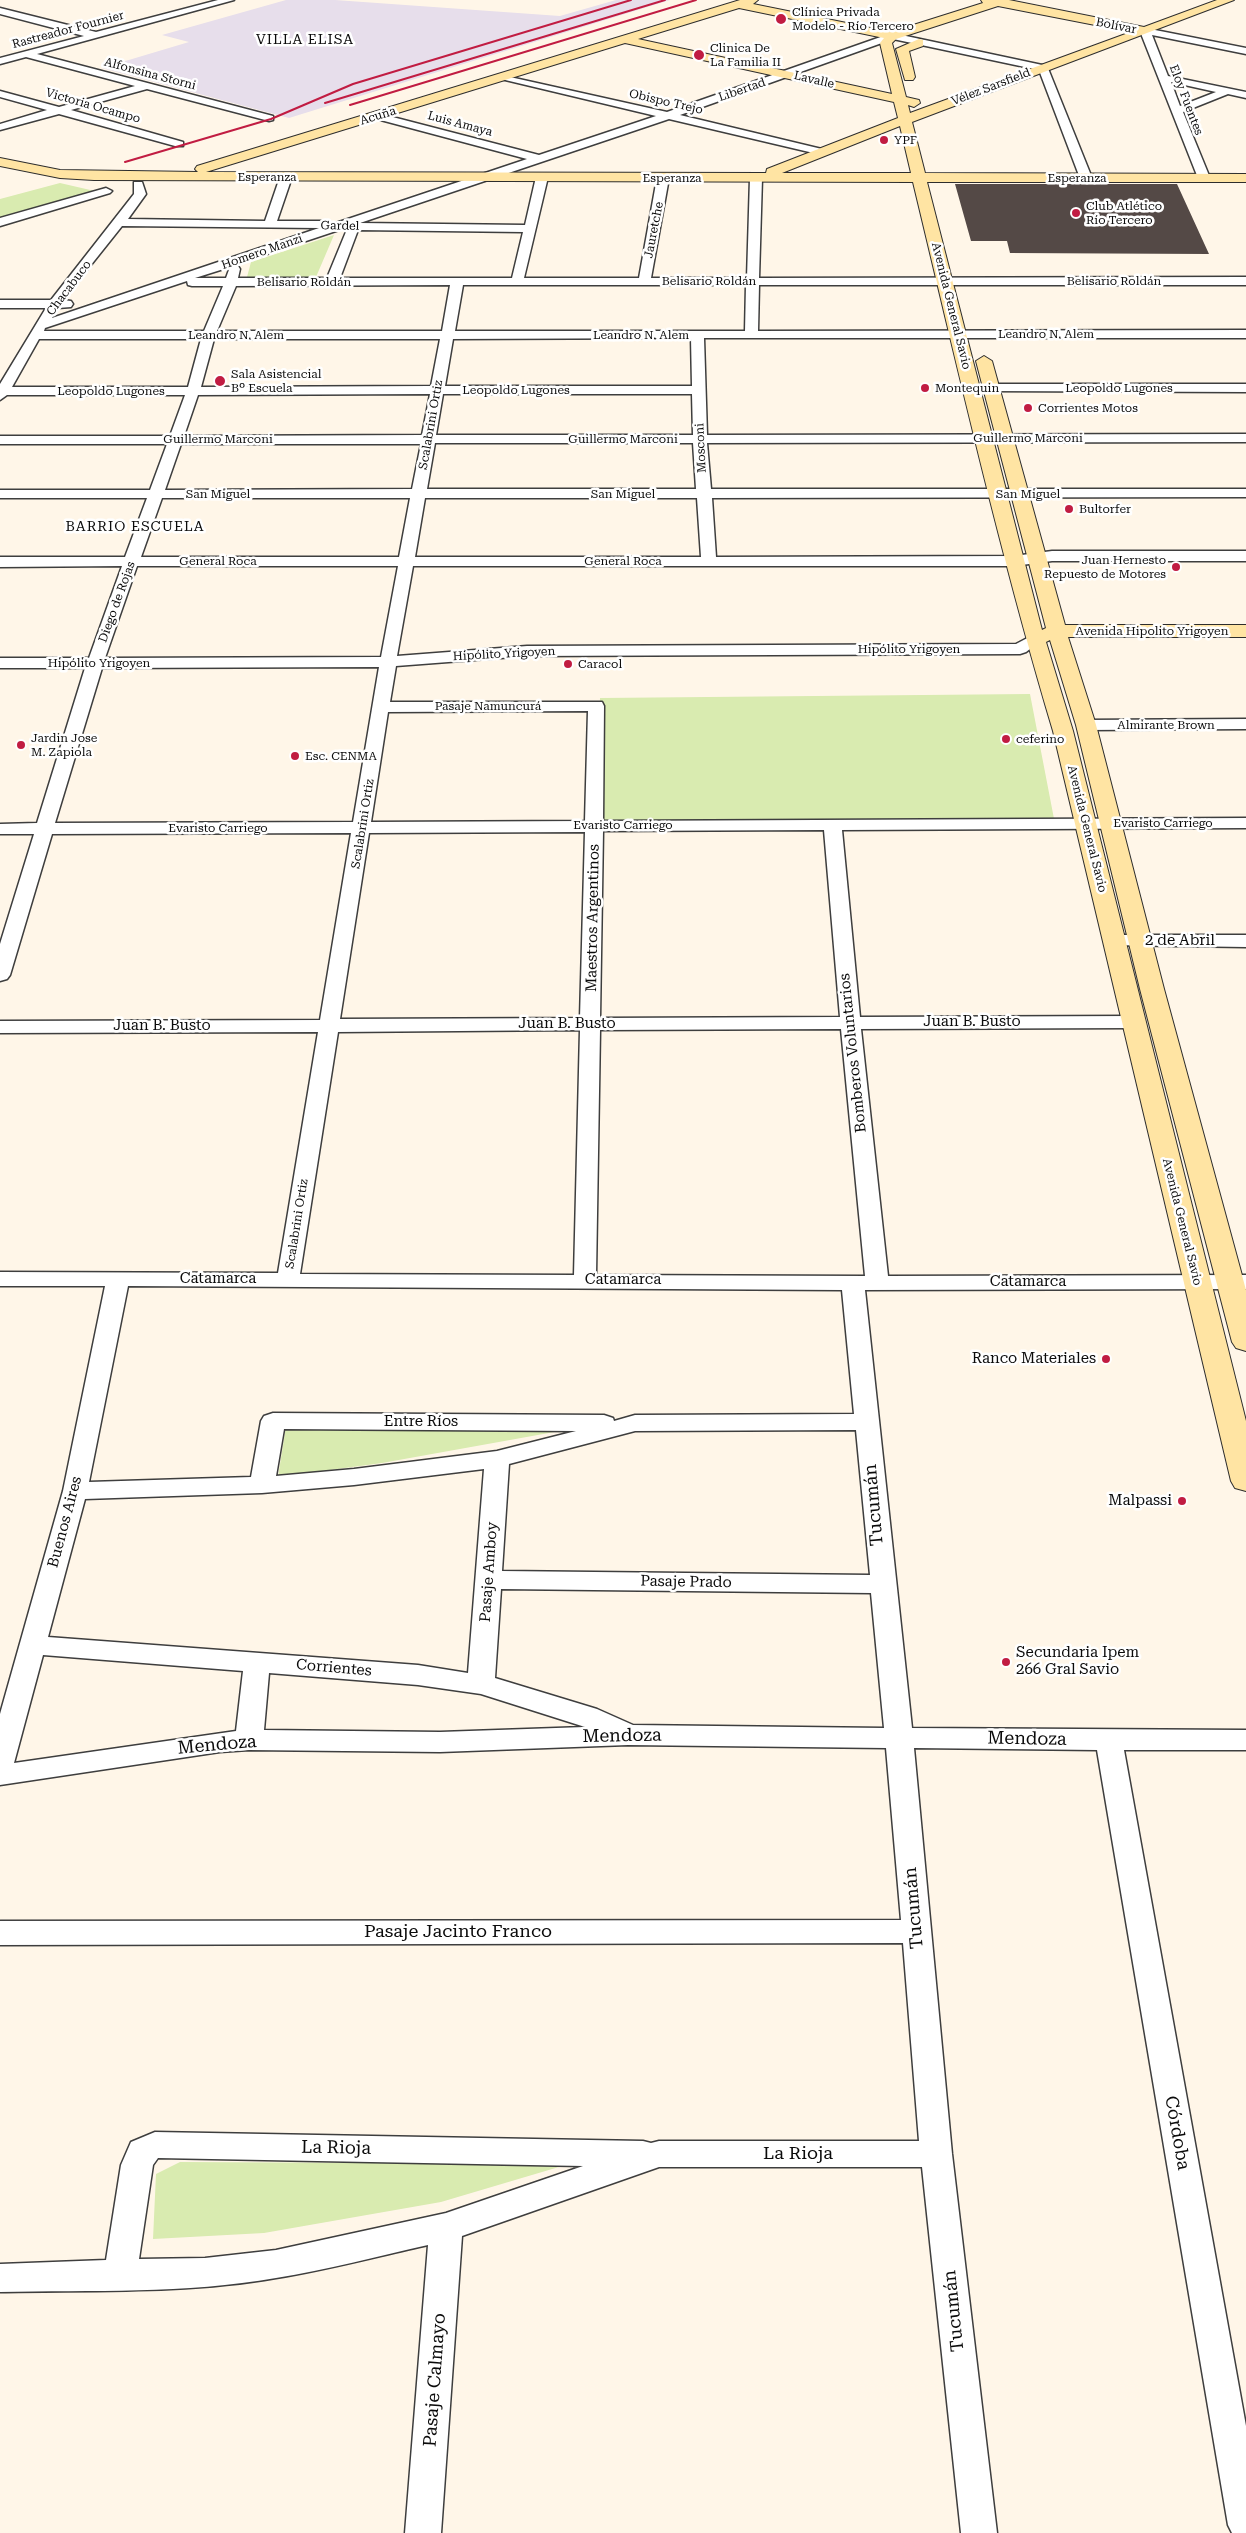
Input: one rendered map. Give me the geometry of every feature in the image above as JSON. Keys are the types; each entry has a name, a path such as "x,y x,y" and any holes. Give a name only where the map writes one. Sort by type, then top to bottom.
{"main road":[{"name":"Acuña","path":"101,185 131,178 170,176 259,151 752,0"},
{"name":"Vélez Sarsfield","path":"756,178 914,115 1228,0"},
{"name":"Bolívar","path":"996,1 1145,31"},
{"name":"Libertad","path":"892,36 996,1"},
{"path":"738,4 892,36 886,43 900,100 914,115"},
{"name":"Lavalle","path":"625,39 900,100 914,115"},
{"path":"919,42 902,49 928,178"},
{"path":"101,185 98,184 259,151"},
{"path":"928,178 930,160"},
{"path":"0,162 60,174 101,185"},
{"path":"0,162 5,168 0,171"},
{"path":"0,176 45,178 101,185"},
{"name":"Esperanza","path":"170,176 1246,178"},
{"name":"Avenida General Savio","path":"928,178 951,239"},
{"name":"Avenida General Savio","path":"928,178 944,281 1014,560 1035,639 1063,731 1246,1481"},
{"name":"Avenida General Savio","path":"958,264 967,299"},
{"name":"Avenida General Savio","path":"972,316 1058,635 1086,725 1140,941 1238,1281 1246,1342"},
{"name":"Avenida Hipolito Yrigoyen","path":"1058,635 1246,631"},
{"path":"1035,639 1058,635"},
{"name":"Avenida Hipolito Yrigoyen","path":"1058,635 1246,638"}],"street":[{"name":"Rastreador Fournier","path":"0,61 229,0"},
{"path":"0,11 95,35"},
{"name":"Bolívar","path":"1145,31 1246,51"},
{"name":"Eloy Fuentes","path":"1145,31 1204,178"},
{"path":"892,36 1043,68 1086,178"},
{"name":"Libertad","path":"480,177 667,116 892,36"},
{"name":"Alfonsina Storni","path":"25,54 269,118"},
{"name":"Obispo Trejo","path":"505,77 822,152"},
{"path":"1165,78 1246,95"},
{"path":"1177,111 1246,83"},
{"path":"0,126 147,86"},
{"name":"Victoria Ocampo","path":"0,94 179,144"},
{"name":"Luis Amaya","path":"377,116 536,158"},
{"path":"270,224 286,177"},
{"name":"Homero Manzi","path":"40,330 103,304 236,261 480,177"},
{"path":"517,282 542,177"},
{"name":"Chacabuco","path":"1,393 7,370 40,330 55,304 121,222 140,194 131,178"},
{"name":"Jauretche","path":"644,282 664,178"},
{"path":"751,334 756,178"},
{"name":"Acuña","path":"0,222 101,185"},
{"name":"Gardel","path":"121,222 529,229"},
{"path":"332,282 354,226"},
{"name":"Diego de Rojas","path":"0,975 7,926 45,828 95,663 174,439 193,391 209,335 231,282 236,261"},
{"name":"Belisario Roldán","path":"172,282 1246,280"},
{"name":"Scalabrini Ortiz","path":"288,1280 363,827 388,662 457,282"},
{"path":"0,304 103,304"},
{"name":"Leandro N. Alem","path":"40,330 209,335 447,336 1246,334"},
{"name":"Mosconi","path":"697,334 700,439 709,562"},
{"name":"Leopoldo Lugones","path":"991,388 1246,388"},
{"name":"Leopoldo Lugones","path":"1,393 700,390"},
{"name":"Guillermo Marconi","path":"0,440 1246,438"},
{"name":"San Miguel","path":"0,494 1246,493"},
{"name":"General Roca","path":"0,562 709,562 1246,556"},
{"name":"Hipólito Yrigoyen","path":"0,663 388,662 527,651 1020,649 1035,639"},
{"name":"Pasaje Namuncurá","path":"381,706 596,706"},
{"name":"Maestros Argentinos","path":"585,1280 596,706"},
{"name":"Almirante Brown","path":"1086,725 1246,724"},
{"name":"Evaristo Carriego","path":"0,828 1246,823"},
{"name":"Bomberos Voluntarios","path":"832,824 877,1283"},
{"name":"2 de Abril","path":"1114,941 1246,941"},
{"name":"Juan B. Busto","path":"0,1027 1133,1022"},
{"name":"Catamarca","path":"0,1278 877,1283 1238,1281"},
{"name":"Buenos Aires","path":"0,1763 75,1491 118,1279"},
{"name":"Tucumán","path":"853,1282 882,1584 899,1737 936,2154 979,2533"},
{"name":"Entre Ríos","path":"262,1485 272,1421 867,1422"},
{"name":"Entre Ríos","path":"75,1491 262,1485 354,1477 497,1459 634,1423"},
{"name":"Pasaje Amboy","path":"481,1684 490,1580 497,1459"},
{"name":"Pasaje Prado","path":"490,1580 882,1584"},
{"name":"Corrientes","path":"31,1645 418,1675 481,1684 587,1716 628,1735"},
{"path":"249,1740 257,1662"},
{"name":"Mendoza","path":"0,1774 220,1742 249,1740 440,1742 628,1735 1246,1740"},
{"name":"Córdoba","path":"1109,1740 1246,2525"},
{"name":"Pasaje Jacinto Franco","path":"0,1933 916,1931"},
{"name":"La Rioja","path":"120,2276 137,2165 142,2151 155,2145 659,2154 936,2154"},
{"name":"La Rioja","path":"0,2278 120,2276 205,2272 276,2264 446,2227 659,2154"},
{"name":"Pasaje Calmayo","path":"423,2533 446,2227"}],"shaded area":[{"path":"286,0 335,0 560,16 616,0 670,0 289,118 102,68 189,42 162,35"}],"green space":[{"path":"60,183 99,192 0,220 0,199"},
{"path":"334,235 316,277 247,277 251,262"},
{"path":"1030,694 1055,824 595,825 600,698"},
{"path":"286,1426 560,1431 382,1463 278,1477"},
{"path":"180,2162 569,2164 441,2202 264,2233 153,2239 156,2174"}],"building":[{"name":"Club Atlético Río Tercero","path":"955,184 1177,184 1209,254 1010,253 1007,241 971,241"}],"railway":[{"path":"125,162 271,119 353,84 631,0"},
{"path":"325,103 665,0"},
{"path":"350,105 696,0"}],"place":[{"name":"Clínica Privada Modelo - Río Tercero","path":"781,19"},
{"name":"Clinica De La Familia II","path":"699,55"},
{"name":"YPF","path":"884,140"},
{"name":"Club Atlético Río Tercero","path":"1076,213"},
{"name":"Sala Asistencial Bº Escuela","path":"220,381"},
{"name":"Montequin","path":"925,388"},
{"name":"Corrientes Motos","path":"1028,408"},
{"name":"Bultorfer","path":"1069,509"},
{"name":"Juan Hernesto Repuesto de Motores","path":"1176,567"},
{"name":"Caracol","path":"568,664"},
{"name":"ceferino","path":"1006,739"},
{"name":"Jardin Jose M. Zapiola","path":"21,745"},
{"name":"Esc. CENMA","path":"295,756"},
{"name":"Ranco Materiales","path":"1106,1359"},
{"name":"Malpassi","path":"1182,1501"},
{"name":"Secundaria Ipem 266 Gral Savio","path":"1006,1662"}],"district":[{"name":"VILLA ELISA","path":"305,40"},
{"name":"BARRIO ESCUELA","path":"135,527"}]}
